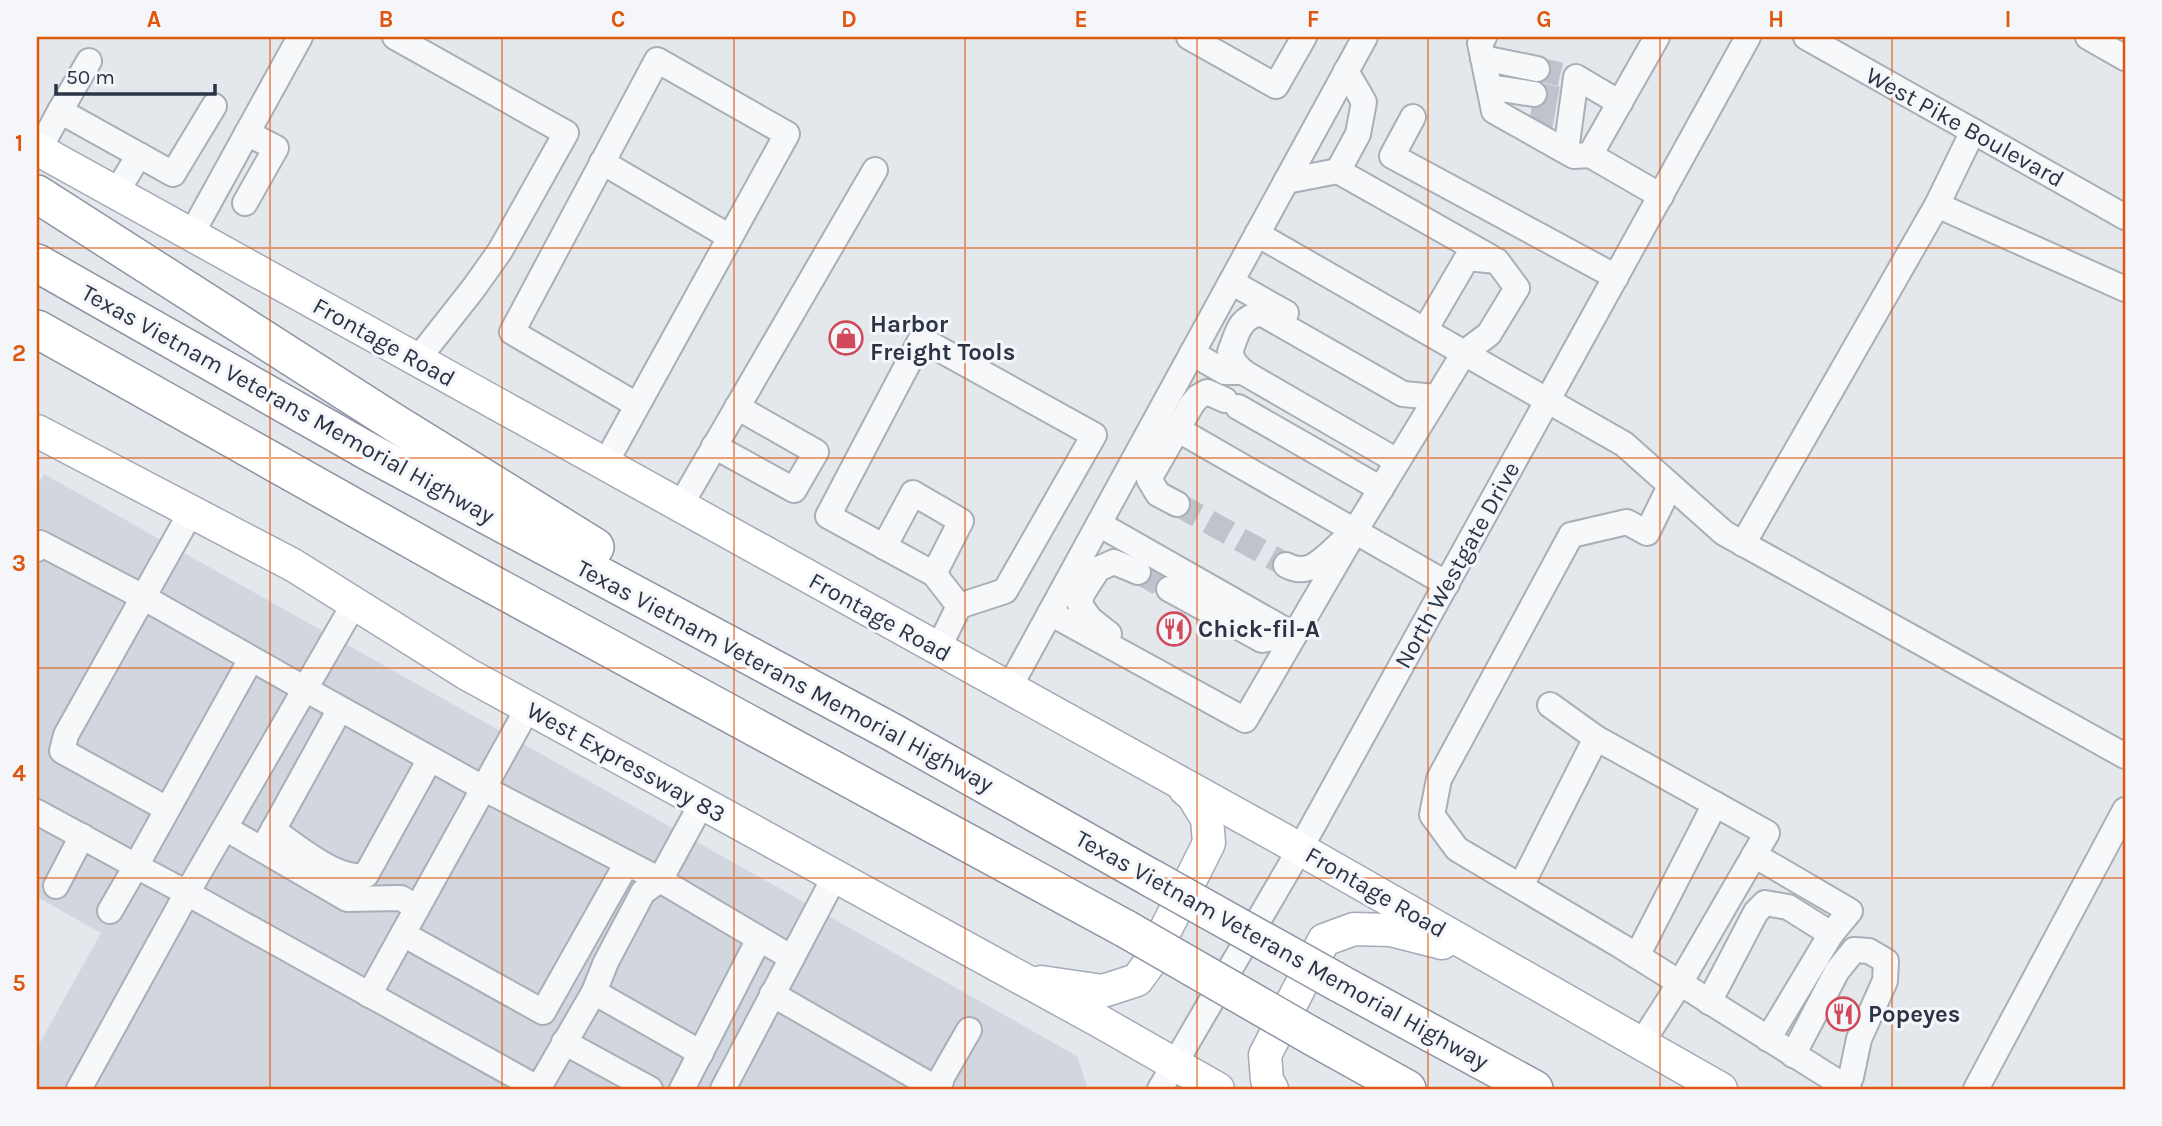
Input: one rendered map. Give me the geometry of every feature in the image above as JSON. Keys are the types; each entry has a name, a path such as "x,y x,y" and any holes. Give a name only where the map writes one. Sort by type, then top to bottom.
{"highway":[{"path":"37,194 401,427 890,731"},
{"name":"Texas Vietnam Veterans Memorial Highway","path":"37,263 371,453 890,731 1534,1089"},
{"path":"37,329 464,569 1126,929 1407,1089"},
{"path":"37,342 169,405"}],"main road":[{"name":"Frontage Road","path":"38,150 1300,849 1721,1089"},
{"name":"West Expressway 83","path":"37,431 293,565 467,674 1022,979 1166,1077 1217,1089"},
{"path":"1022,979 1103,990 1137,980 1148,965 1209,843 1208,819 1193,796 1175,781"},
{"path":"1272,1089 1267,1080 1265,1055 1324,940 1354,929 1391,930 1481,953"}],"street":[{"path":"191,235 300,37"},
{"path":"395,37 566,133 500,251 417,360"},
{"path":"1189,37 1276,86 1304,37"},
{"path":"1009,688 1365,37"},
{"path":"1590,155 1657,37"},
{"name":"North Westgate Drive","path":"1166,1077 1300,849 1748,37"},
{"name":"West Pike Boulevard","path":"1805,37 2125,216"},
{"path":"2088,37 2125,58"},
{"path":"605,464 787,134 657,60 512,332 637,405"},
{"path":"38,150 89,61"},
{"path":"1338,172 1358,134 1364,102 1346,71"},
{"path":"1488,77 1566,151 1574,156 1590,155 1661,196"},
{"path":"1488,77 1534,94 1488,77"},
{"path":"1566,151 1567,100 1620,103"},
{"path":"60,111 173,174 214,106"},
{"path":"1413,117 1392,156 1616,277"},
{"path":"1743,544 1937,205 1973,131"},
{"path":"245,203 276,148 247,133"},
{"path":"116,194 139,155"},
{"path":"602,162 730,237"},
{"path":"680,506 875,170"},
{"path":"1050,613 1245,720 1436,397 1464,353 1489,334 1517,288 1497,261 1338,172 1286,181"},
{"path":"1937,205 2125,289"},
{"path":"1257,234 1624,444 1724,533 2125,755"},
{"path":"1425,331 1467,258 1497,261"},
{"path":"1231,282 1436,397"},
{"path":"1397,461 1244,372 1234,362 1230,352 1241,323 1261,313 1402,394 1436,397"},
{"path":"938,649 959,606 1005,591 1094,435 921,340 828,516 934,574 959,606"},
{"path":"1192,353 1225,372 1244,372"},
{"path":"1177,505 1158,494 1149,479 1198,397 1207,392 1381,489"},
{"path":"714,446 794,490 816,452 737,407"},
{"path":"1177,429 1447,584"},
{"path":"1670,485 1647,533 1627,522 1571,535 1439,779 1432,815 1457,849 1637,956 1793,1055 1848,1085 1859,1039 1885,981 1886,961 1869,951 1854,950 1837,971 1793,1055"},
{"path":"884,547 914,493 961,521 934,574"},
{"path":"167,809 62,751 66,735 191,512"},
{"path":"1099,524 1294,635"},
{"path":"1286,565 1295,570 1307,570 1355,531"},
{"path":"37,549 40,543 143,597 430,759 660,880 792,958"},
{"path":"1138,572 1114,562 1098,569 1082,594 1080,605 1090,619 1155,671"},
{"path":"1169,589 1262,640 1294,635"},
{"path":"79,1089 187,893 355,604"},
{"path":"110,911 251,659"},
{"path":"1550,705 1596,738 1767,833 1681,983 1641,1044"},
{"path":"369,995 528,708"},
{"path":"267,840 340,709"},
{"path":"1521,886 1596,738"},
{"path":"225,828 267,840 339,872 357,877 366,874 430,759"},
{"path":"37,812 538,1089 594,992 606,962 643,892 660,880 702,803"},
{"path":"1637,956 1715,804"},
{"path":"1976,1089 2125,810"},
{"path":"56,886 82,836"},
{"path":"267,840 346,899 401,898 417,908"},
{"path":"1754,855 1850,911 1831,933 1768,1038"},
{"path":"403,934 543,1012 627,863"},
{"path":"723,1089 835,876"},
{"path":"1709,1002 1756,912 1765,903 1788,907 1831,933"},
{"path":"682,1089 760,939"},
{"path":"594,992 701,1053"},
{"path":"772,994 938,1089 969,1030"},
{"path":"564,1042 650,1089"}],"shaded area":[{"path":"44,474 1077,1056 1088,1089 37,1089 37,1048 101,933 37,897 37,486"}],"tunnel":[{"path":"1537,69 1563,75"},
{"path":"1534,94 1560,99"},
{"path":"1530,117 1558,122"},
{"path":"1177,504 1286,565"},
{"path":"1138,572 1169,589"}],"place":[{"name":"Harbor Freight Tools","path":"846,338"},
{"name":"Chick-fil-A","path":"1174,629"},
{"name":"Popeyes","path":"1843,1014"}]}
